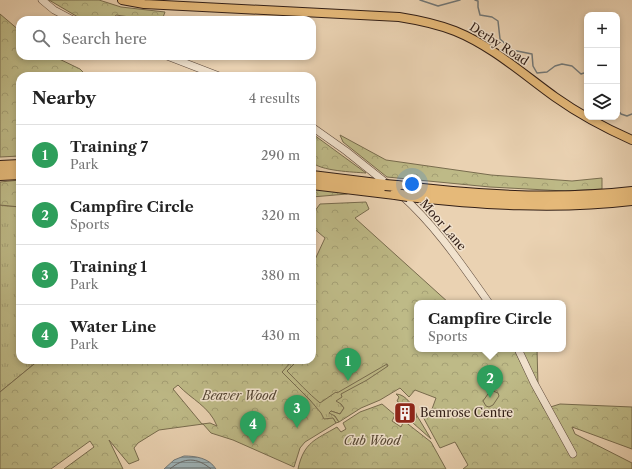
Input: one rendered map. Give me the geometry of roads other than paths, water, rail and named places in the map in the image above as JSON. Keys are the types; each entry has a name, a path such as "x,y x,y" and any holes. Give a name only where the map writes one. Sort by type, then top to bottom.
{"highway":[{"path":"0,166 16,165"},
{"path":"0,175 16,174"},
{"path":"316,176 385,185 408,196 474,203 557,205 632,200"},
{"path":"316,184 513,196 569,196 632,192"}],"main road":[{"name":"Derby Road","path":"122,0 144,4 399,18 423,21 470,38 494,53 577,112 632,140"}],"street":[{"path":"42,0 54,10 65,16"},
{"path":"177,60 209,72"},
{"name":"Moor Lane","path":"316,130 381,177 409,202 450,248 487,300"},
{"path":"519,352 534,383 573,454"}],"water":[{"path":"184,456 202,458 210,462 216,469 164,469 174,460"}],"waterway":[{"path":"420,0 438,6 460,0"},
{"path":"475,0 478,1 480,15 492,17 498,21 500,39 512,50 532,54 533,66 537,73 547,72 555,66 562,64 572,66 581,74 584,73"},
{"path":"620,113 627,116 632,114"}],"place":[{"name":"Training 7","path":"348,381"},
{"name":"Campfire Circle","path":"490,398"},
{"name":"Bemrose Centre","path":"405,413"},
{"name":"Training 1","path":"297,428"},
{"name":"Water Line","path":"253,444"}],"park label":[{"name":"Beaver Wood","path":"239,396"},
{"name":"Cub Wood","path":"372,441"}]}
